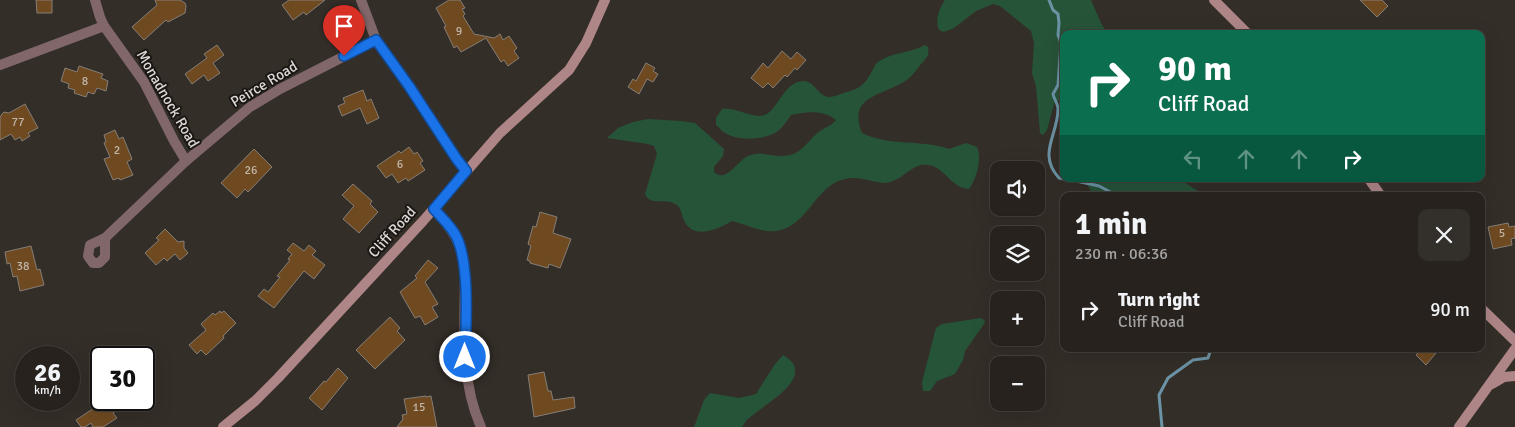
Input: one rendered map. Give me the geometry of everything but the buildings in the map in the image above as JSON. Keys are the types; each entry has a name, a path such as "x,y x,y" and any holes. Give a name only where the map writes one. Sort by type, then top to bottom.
{"street":[{"name":"Monadnock Road","path":"95,0 104,26 144,82 186,161"},
{"path":"361,0 376,40 466,171"},
{"name":"Cliff Road","path":"223,427 255,401 284,373 507,126 569,70 586,43 605,0"},
{"path":"1214,0 1244,30"},
{"path":"0,65 104,26"},
{"name":"Peirce Road","path":"105,238 186,161 235,118 257,102 376,40"},
{"path":"434,209 453,230 460,244 465,270 466,374 472,401 481,427"},
{"path":"1485,312 1515,340"},
{"path":"1459,427 1515,349"},
{"path":"1490,386 1504,378 1515,376"}],"green space":[{"path":"945,0 1091,0 1105,30 1060,30 1060,100 1055,101 1047,130 1043,135 1040,133 1036,86 1032,73 1034,43 1031,31 1000,6 993,4 976,11 954,28 944,32 939,30 937,23"},
{"path":"925,45 928,47 927,57 910,77 899,85 864,103 859,110 858,120 862,133 884,140 928,144 949,149 966,143 977,147 979,157 978,168 969,189 958,186 934,167 922,165 890,182 880,183 851,178 835,183 818,197 796,222 787,228 765,231 732,221 713,230 699,232 688,226 680,209 675,204 667,201 651,200 645,194 657,154 654,146 607,138 618,128 648,119 695,123 724,149 723,156 714,167 714,172 718,175 723,175 732,170 744,158 753,154 785,156 795,153 803,148 816,134 836,120 820,113 808,112 791,115 775,133 750,139 730,136 716,125 716,118 722,109 762,116 771,110 791,85 803,81 810,83 821,94 832,97 861,86 876,64 883,59"},
{"path":"1086,182 1184,182 1200,192 1092,192"},
{"path":"981,318 985,321 984,324 965,351 963,360 955,374 937,381 930,391 923,391 922,382 936,328 942,324"},
{"path":"783,355 793,363 795,372 792,381 785,390 748,419 742,427 694,427 704,400 710,393 739,398 756,394"}],"waterway":[{"path":"1049,0 1053,10 1058,14 1058,35 1060,40"},
{"path":"1060,57 1058,85 1053,94 1058,107 1057,118 1049,152 1053,169 1060,178"},
{"path":"1081,182 1099,186 1110,192"},
{"path":"1162,427 1159,395 1168,378 1193,360 1208,358 1210,352"}],"route":[{"path":"344,56 376,40 393,62 466,171 434,209 453,230 460,244 465,270 465,357"}]}
